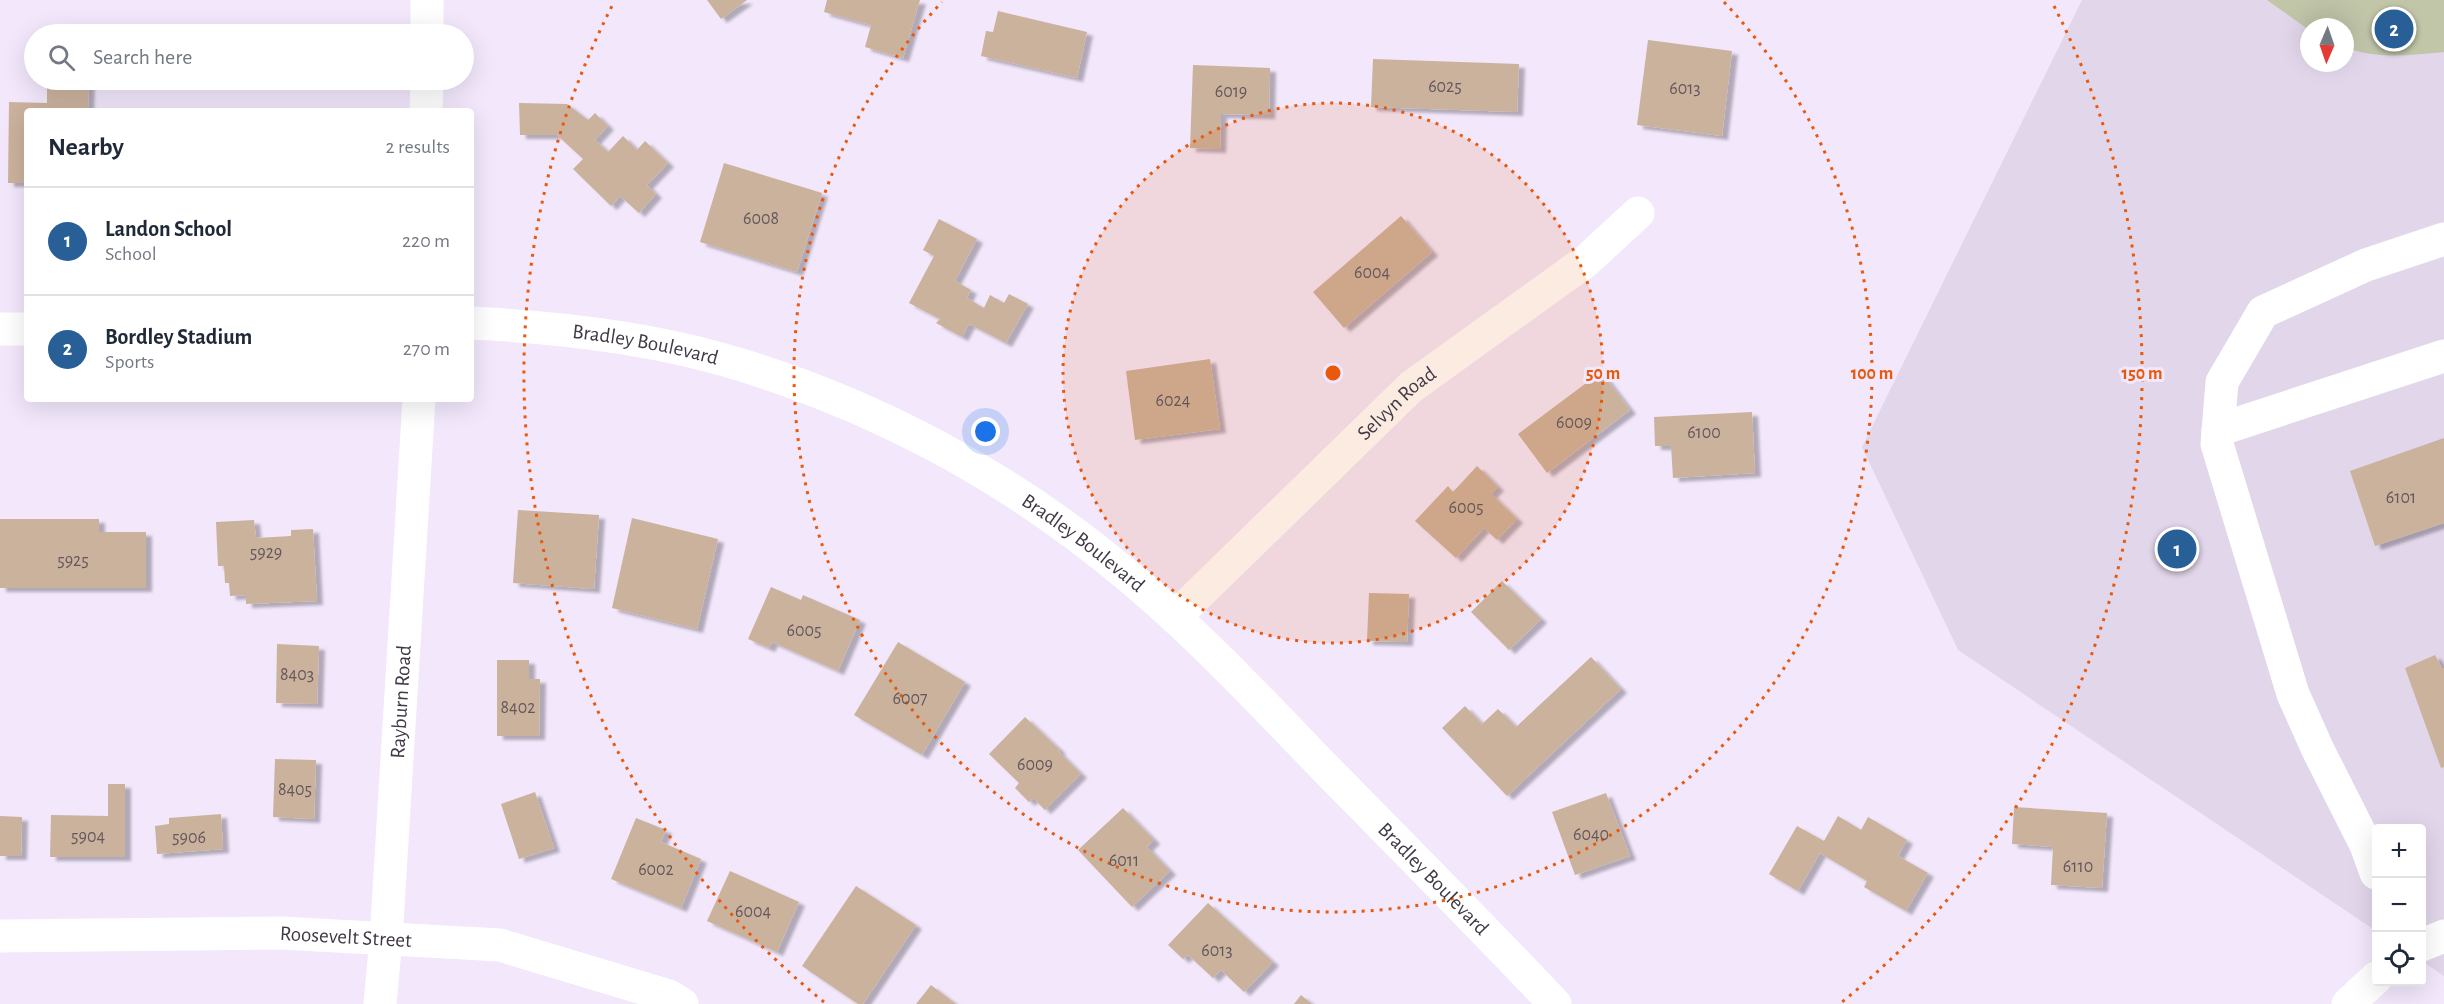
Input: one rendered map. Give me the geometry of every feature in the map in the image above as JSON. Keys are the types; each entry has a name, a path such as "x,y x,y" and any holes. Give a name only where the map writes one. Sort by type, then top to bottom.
{"street":[{"path":"427,0 427,24"},
{"path":"426,108 427,90"},
{"name":"Selvyn Road","path":"1175,617 1411,387 1586,261 1638,213"},
{"path":"2372,862 2293,694 2217,444 2222,382 2263,312 2366,265 2444,239"},
{"name":"Bradley Boulevard","path":"474,323 636,341 719,358 801,385 874,415 939,448 1012,490 1074,533 1175,617 1264,705 1555,1004"},
{"path":"0,328 24,328"},
{"path":"2218,430 2444,356"},
{"name":"Rayburn Road","path":"380,1004 386,939 419,402"},
{"name":"Roosevelt Street","path":"0,936 282,933 500,945 669,996 682,1004"},
{"path":"2426,943 2444,936"},
{"path":"2348,1004 2372,982"}],"shaded area":[{"path":"2082,0 2444,0 2444,976 2426,964 2426,824 2372,824 2372,928 1958,650 1862,447"}],"green space":[{"path":"2267,0 2444,0 2444,52 2369,54 2354,50 2354,18 2300,18 2300,24"}],"building":[{"path":"707,0 747,0 721,19"},
{"path":"827,0 920,0 903,58 865,47 871,25 824,12"},
{"path":"998,11 1087,32 1077,78 981,56 986,31 993,32"},
{"path":"1648,40 1732,51 1722,136 1637,125"},
{"path":"1373,59 1519,64 1517,112 1371,107"},
{"path":"1193,65 1270,68 1269,115 1221,114 1220,149 1190,148"},
{"path":"47,90 89,90 88,108 24,108 24,183 8,183 9,102 47,103"},
{"path":"519,103 567,104 588,120 595,113 608,126 595,140 608,152 623,136 637,150 645,141 668,163 647,185 656,194 639,213 620,196 611,206 573,169 583,159 557,135 520,135"},
{"path":"724,163 822,193 797,272 700,242"},
{"path":"1401,216 1432,252 1344,328 1313,292"},
{"path":"939,219 977,239 955,281 971,290 967,298 984,308 990,295 1004,303 1009,294 1028,304 1006,343 969,324 962,337 936,323 940,319 909,303 934,256 923,250"},
{"path":"1210,359 1220,429 1135,440 1126,371"},
{"path":"1601,372 1630,410 1547,473 1518,434"},
{"path":"1752,412 1755,473 1673,478 1671,446 1655,446 1654,417"},
{"path":"2444,438 2444,523 2375,546 2350,471"},
{"path":"1477,466 1498,487 1491,494 1517,519 1497,540 1484,528 1456,558 1415,521 1448,486 1453,492"},
{"path":"518,510 599,515 594,589 513,583"},
{"path":"632,518 718,539 697,629 612,608"},
{"path":"0,519 99,519 99,532 146,532 146,588 0,588"},
{"path":"254,520 256,538 291,536 291,530 313,529 317,601 246,604 246,595 230,596 229,583 225,583 224,566 218,566 216,522"},
{"path":"1502,581 1541,619 1509,650 1471,612"},
{"path":"771,587 801,600 803,595 860,620 838,671 772,642 769,648 748,639"},
{"path":"1369,593 1409,594 1407,642 1367,641"},
{"path":"898,642 965,682 922,755 854,715"},
{"path":"277,644 319,646 317,704 276,703"},
{"path":"2435,655 2444,668 2444,767 2441,768 2405,668"},
{"path":"1591,657 1621,689 1507,796 1442,728 1465,706 1482,724 1498,709 1516,727"},
{"path":"497,660 529,660 529,679 540,679 539,736 497,736"},
{"path":"1025,717 1060,750 1058,751 1081,774 1045,810 1033,798 1029,802 1015,788 1019,783 989,754"},
{"path":"275,759 316,760 314,819 273,817"},
{"path":"108,784 125,784 125,857 50,857 51,815 108,816"},
{"path":"535,792 554,848 519,859 501,804"},
{"path":"1606,793 1630,856 1575,875 1552,812"},
{"path":"2014,807 2107,813 2102,888 2051,885 2053,847 2012,844"},
{"path":"1123,808 1154,840 1147,847 1170,871 1132,907 1078,850"},
{"path":"221,814 223,849 157,854 155,826 169,824 169,818"},
{"path":"0,816 22,817 21,856 0,856"},
{"path":"1838,816 1861,830 1868,817 1907,840 1898,856 1928,873 1906,911 1864,887 1867,881 1820,853 1798,891 1769,874 1797,826 1824,841"},
{"path":"636,818 666,830 661,842 701,859 681,908 611,879"},
{"path":"730,871 799,902 777,952 707,921"},
{"path":"856,886 916,925 863,1004 858,1004 802,966"},
{"path":"1208,903 1273,962 1244,992 1221,970 1213,978 1188,955 1183,959 1168,945"},
{"path":"931,985 956,1004 916,1004"},
{"path":"1301,995 1312,1004 1294,1004"}],"place":[{"name":"Bordley Stadium","path":"2394,29"},
{"name":"Landon School","path":"2177,549"}]}
